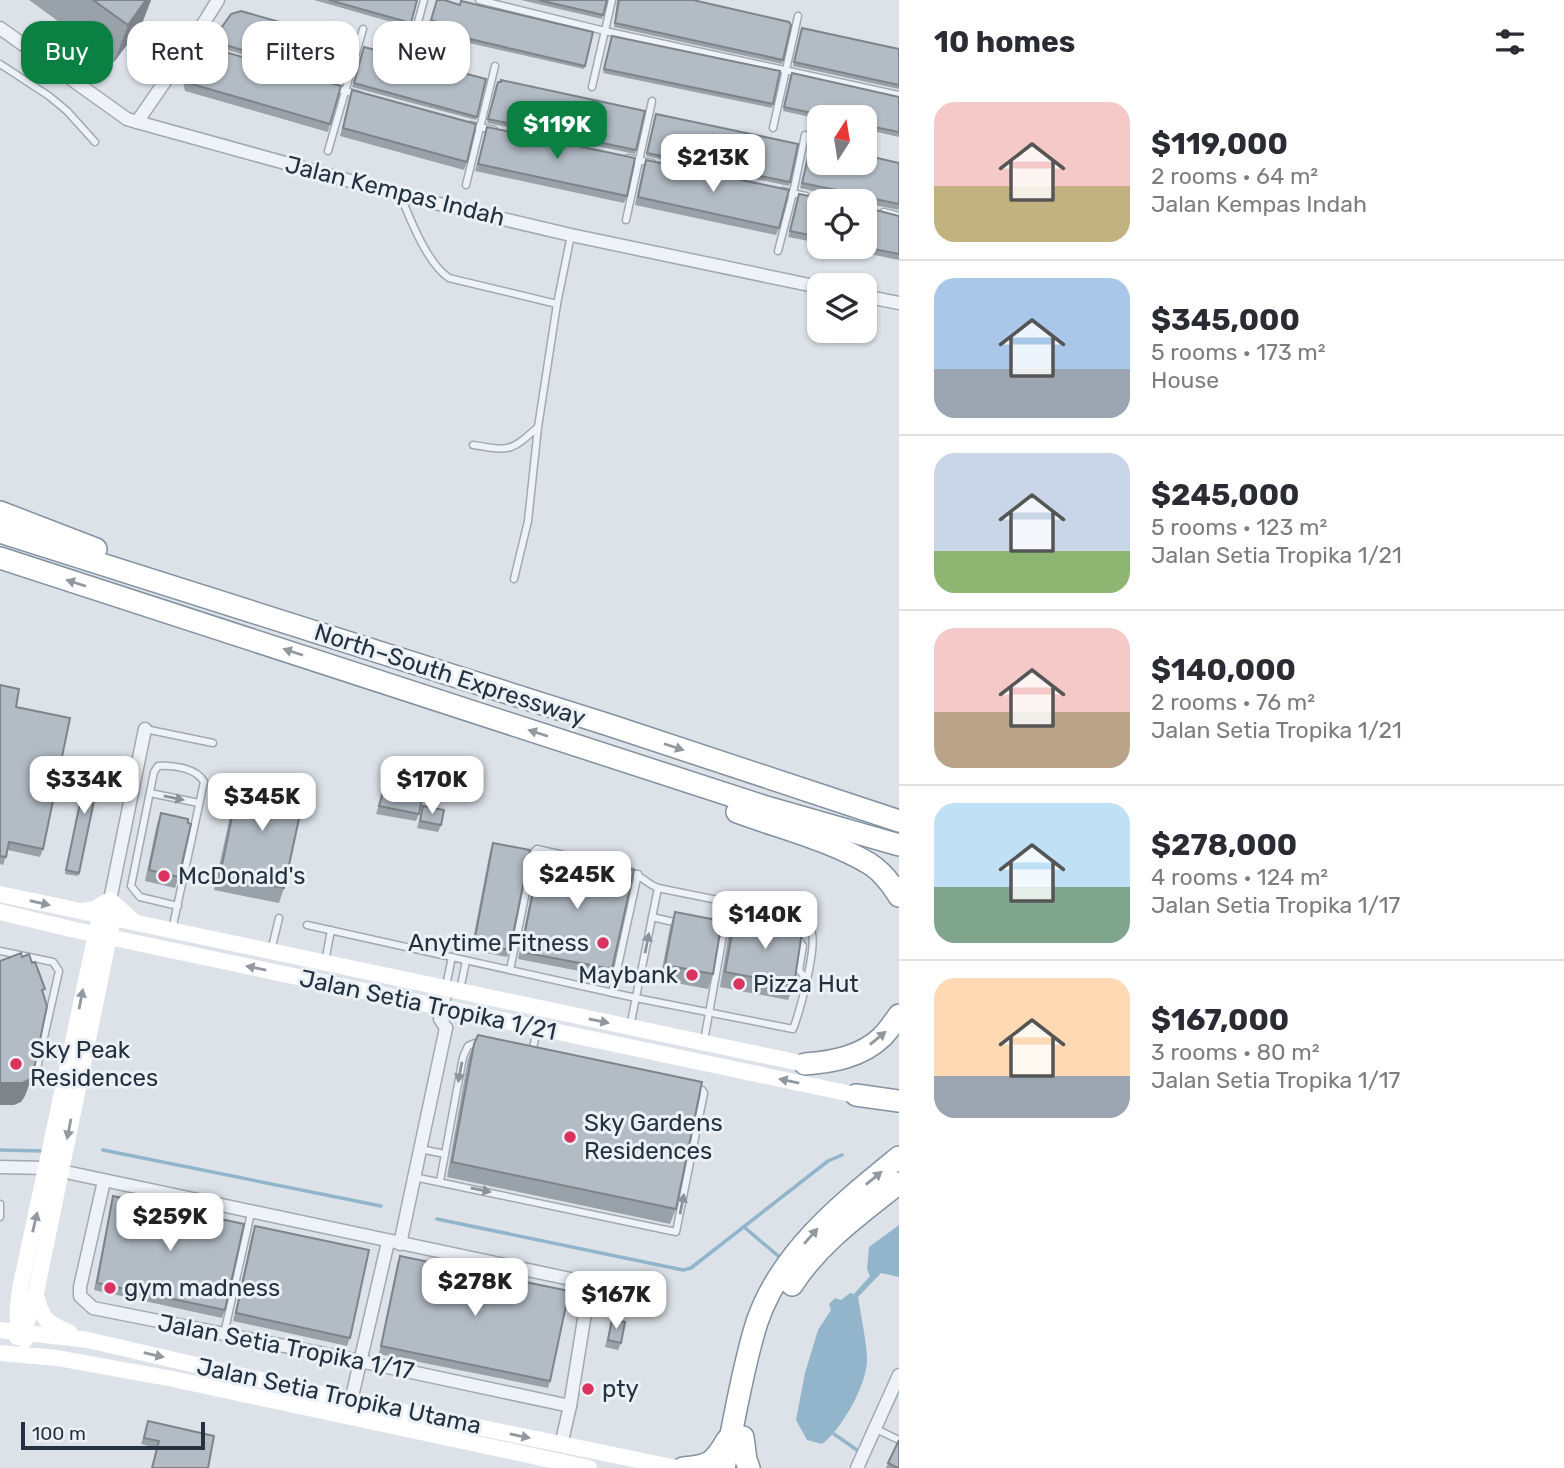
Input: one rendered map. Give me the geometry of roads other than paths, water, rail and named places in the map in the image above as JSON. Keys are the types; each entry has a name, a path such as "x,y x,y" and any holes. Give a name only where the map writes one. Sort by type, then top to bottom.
{"highway":[{"path":"0,512 234,607"},
{"name":"North–South Expressway","path":"0,532 596,721 899,821"},
{"name":"North–South Expressway","path":"0,560 763,806 899,845"},
{"path":"603,754 696,796 839,849 872,865 899,897"},
{"path":"763,806 899,858"},
{"path":"805,1064 830,1062 851,1056 881,1038 899,1015"},
{"path":"856,1095 899,1101"},
{"path":"737,1468 737,1435 743,1377 758,1320 776,1284 823,1221 899,1157"},
{"path":"724,1468 756,1379 773,1320 787,1293 802,1269 829,1240 899,1183"},
{"path":"683,1468 709,1464 737,1435"},
{"path":"737,1435 749,1468"}],"street":[{"path":"137,122 197,47 218,0"},
{"name":"Jalan Kempas Indah","path":"1,31 127,119 401,195 571,235 807,284"},
{"path":"877,299 899,303"},
{"path":"57,1358 27,1343 17,1321 28,1291 145,729"},
{"name":"Jalan Setia Tropika 1/21","path":"0,894 805,1064"},
{"path":"80,912 94,909 110,900"},
{"path":"110,900 125,916 139,924"},
{"name":"Jalan Setia Tropika 1/21","path":"0,912 102,936 856,1095"},
{"path":"71,929 86,946 95,964"},
{"path":"95,964 138,943"},
{"path":"351,1401 360,1361 414,1177 446,1028 454,1021 449,1009 453,990"},
{"path":"0,1167 54,1170 575,1280 583,1289 586,1307 561,1445"},
{"name":"Jalan Setia Tropika 1/17","path":"104,1181 80,1287 80,1296 93,1308 570,1406"},
{"path":"0,1320 28,1291"},
{"path":"28,1291 45,1321 88,1340"},
{"name":"Jalan Setia Tropika Utama","path":"0,1330 88,1340 351,1401 383,1416 589,1468"},
{"path":"0,1348 12,1342 20,1332"},
{"name":"Jalan Setia Tropika Utama","path":"0,1353 57,1358 561,1445 677,1468"},
{"path":"857,1468 898,1380"}],"lane":[{"path":"418,21 424,0"},
{"path":"479,0 605,31 899,95"},
{"path":"593,87 612,0"},
{"path":"774,128 798,16"},
{"path":"328,150 363,29"},
{"path":"0,64 49,96 67,111 95,142"},
{"path":"466,185 495,66"},
{"path":"333,88 371,98"},
{"path":"626,220 652,101"},
{"path":"457,121 508,133"},
{"path":"778,250 805,135"},
{"path":"614,155 666,166"},
{"path":"768,188 807,196"},
{"path":"401,195 430,257 449,278 557,304"},
{"path":"877,211 899,215"},
{"path":"513,579 528,521 538,427 557,304 571,235"},
{"path":"473,445 504,450 517,444 538,427"},
{"path":"145,729 213,743"},
{"path":"171,931 178,906 204,782 200,775 193,771 159,766 154,772 131,886 140,897 178,906"},
{"path":"150,793 199,803"},
{"path":"131,799 148,803"},
{"path":"307,925 612,993 789,1029 795,1024 807,980 813,937 809,927 792,915 658,888 645,882 638,874 537,849 534,852 510,970"},
{"path":"612,993 638,874"},
{"path":"630,1028 658,888"},
{"path":"703,1043 729,902"},
{"path":"652,917 688,925"},
{"path":"271,952 279,918"},
{"path":"726,920 738,922"},
{"path":"325,964 331,930"},
{"path":"712,930 724,932"},
{"path":"784,932 795,934 803,946 799,971 807,980"},
{"path":"0,951 53,962 59,971 35,1077"},
{"path":"452,957 453,990"},
{"path":"453,990 466,961"},
{"path":"532,1055 537,1028"},
{"path":"440,1181 465,1051 475,1043 494,1047"},
{"path":"519,1052 545,1058"},
{"path":"414,1177 676,1231 704,1093 689,1087"},
{"path":"420,1149 445,1154"},
{"path":"0,1203 0,1217"},
{"path":"224,1334 251,1213"},
{"path":"874,1428 899,1440"}],"water":[{"path":"899,1225 899,1277 881,1273 858,1297 867,1358 858,1392 845,1417 830,1437 822,1444 807,1440 796,1420 805,1373 818,1330 831,1310 829,1304 835,1298 841,1300 850,1293 854,1294 870,1276 867,1269 869,1247"}],"waterway":[{"path":"0,1150 43,1151"},
{"path":"103,1150 381,1206"},
{"path":"437,1219 683,1270 691,1268 828,1161 842,1155"},
{"path":"744,1227 783,1260"},
{"path":"834,1434 857,1450"}],"place":[{"name":"McDonald's","path":"164,876"},
{"name":"Anytime Fitness","path":"603,943"},
{"name":"Maybank","path":"692,975"},
{"name":"Pizza Hut","path":"739,984"},
{"name":"Sky Peak Residences","path":"16,1064"},
{"name":"Sky Gardens Residences","path":"570,1137"},
{"name":"gym madness","path":"110,1288"},
{"name":"pty","path":"588,1389"}]}
